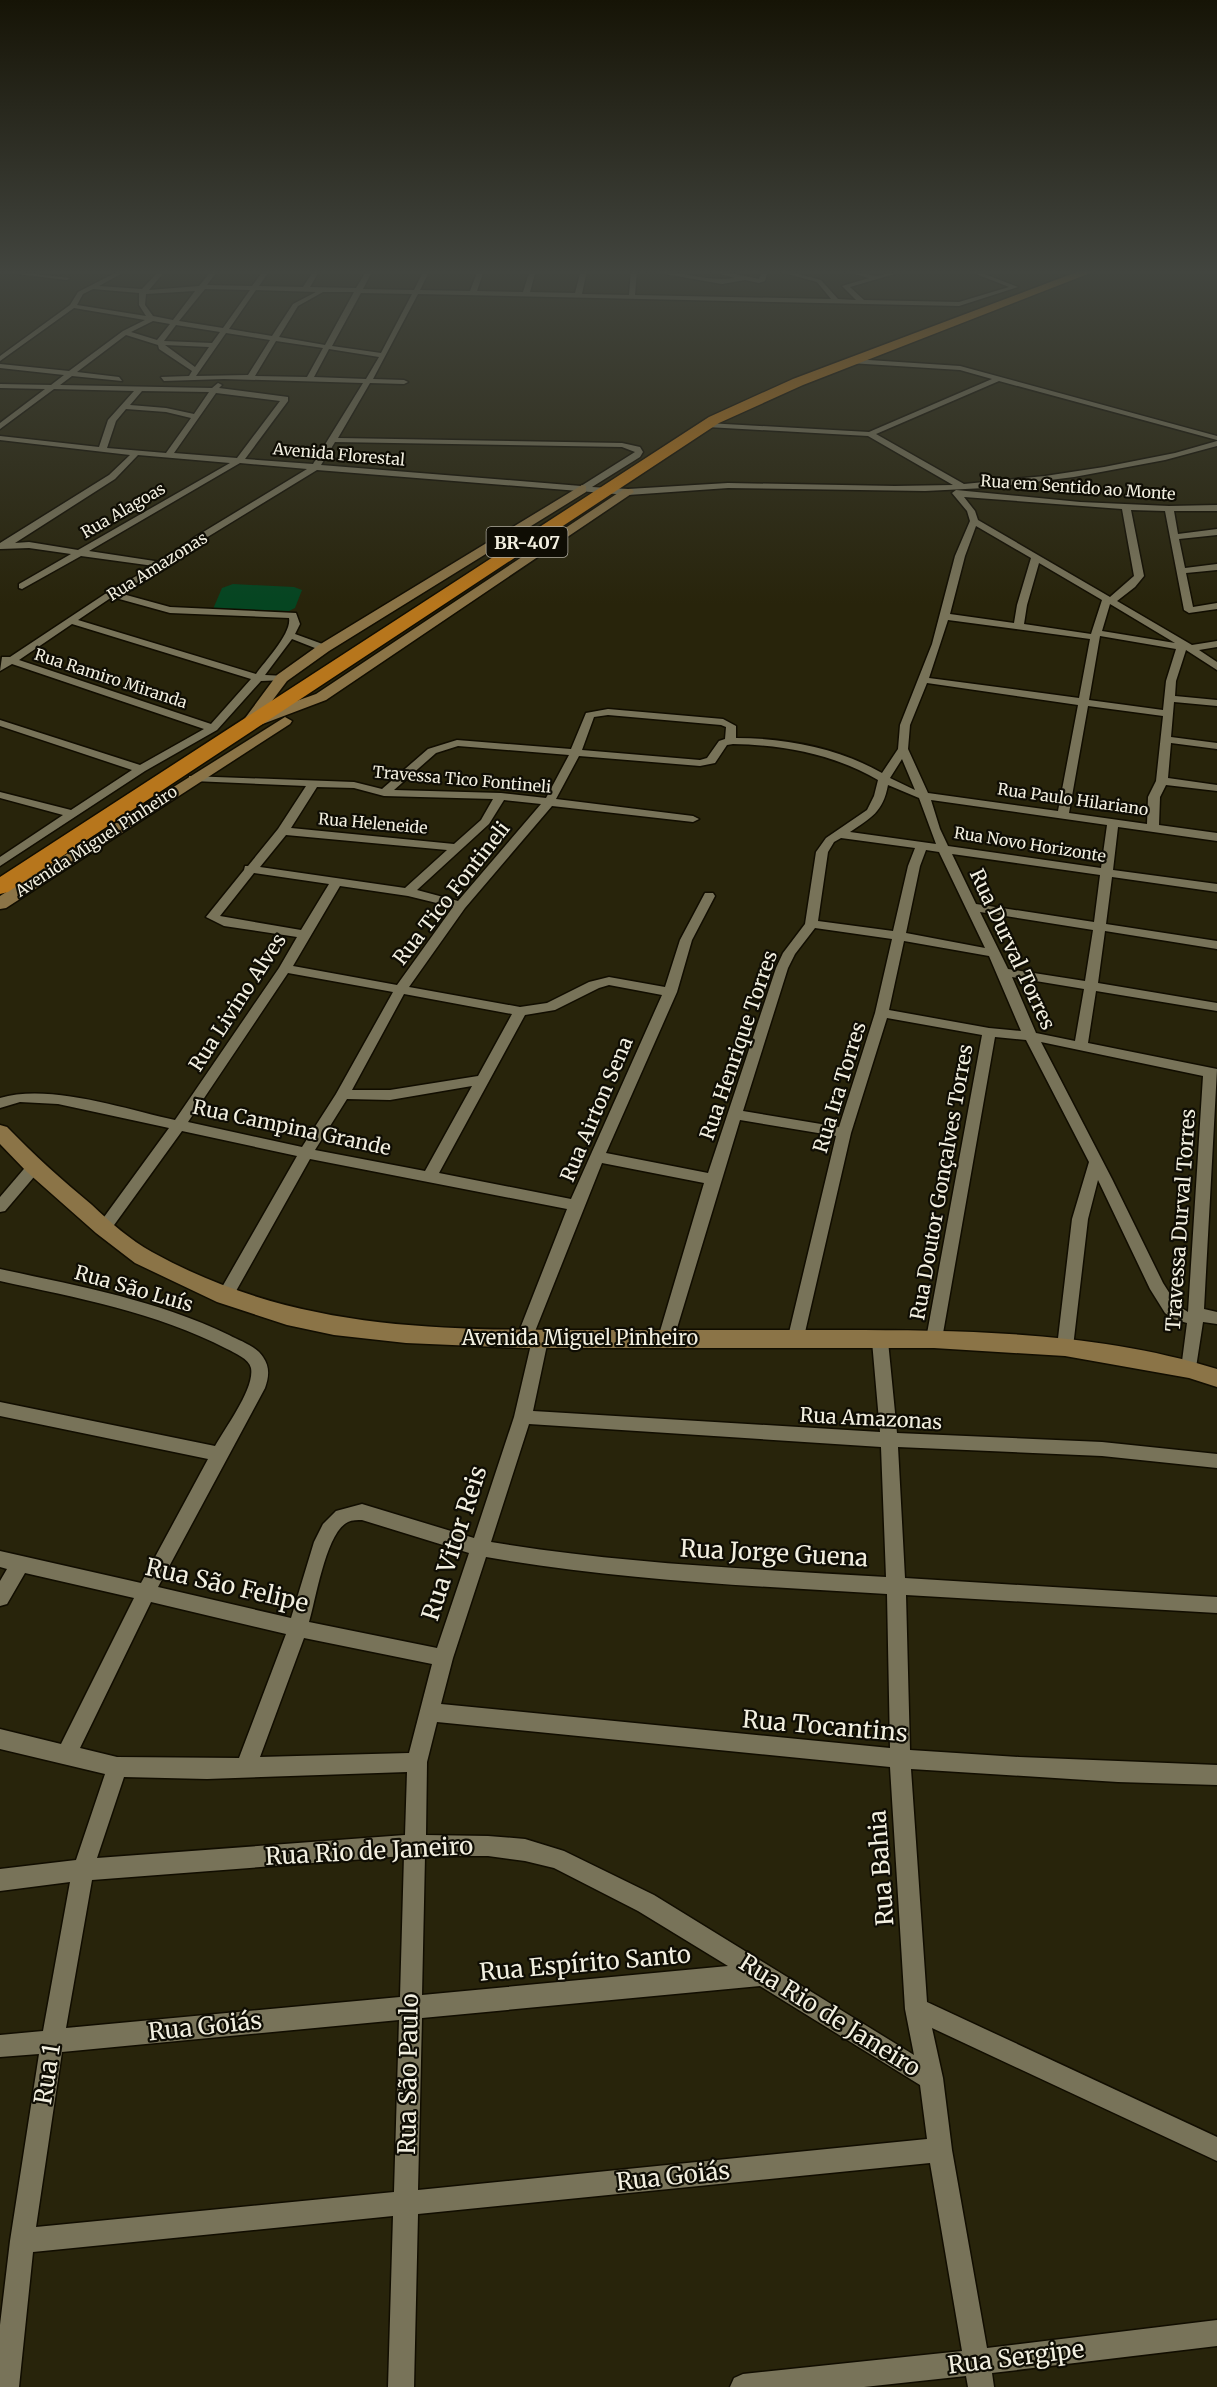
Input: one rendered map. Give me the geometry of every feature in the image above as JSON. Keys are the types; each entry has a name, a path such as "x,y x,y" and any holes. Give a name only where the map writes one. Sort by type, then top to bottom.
{"highway":[{"name":"BR-407","path":"0,887 604,490 708,425 801,381"}],"street":[{"path":"0,427 61,381"},
{"path":"170,454 194,416 221,381"},
{"path":"316,467 368,381"},
{"path":"382,381 404,382"},
{"path":"708,425 870,434 992,381"},
{"path":"1012,381 1217,438"},
{"path":"0,386 214,390 241,395 284,398 284,402 240,460"},
{"path":"102,450 108,428 141,388"},
{"path":"123,407 166,410 194,416"},
{"path":"1182,429 1217,430"},
{"path":"870,434 959,490 974,521 1109,600 1217,667"},
{"name":"Avenida Florestal","path":"0,438 102,450 628,492"},
{"path":"247,725 282,678 324,648 639,452 637,449 617,445 334,440"},
{"path":"959,490 1052,480 1156,459 1217,443"},
{"path":"3,546 112,477 137,452"},
{"name":"Rua Alagoas","path":"22,586 240,460"},
{"name":"Rua Amazonas","path":"0,668 111,594 163,565 198,539 316,467"},
{"name":"Rua em Sentido ao Monte","path":"628,492 656,488 773,486 938,489 959,490 1021,501 1169,509 1217,508"},
{"path":"247,725 321,698 628,492"},
{"path":"1063,813 1096,635 1109,600 1132,585 1139,576 1126,507"},
{"path":"1169,509 1189,610 1217,606"},
{"name":"Rua Henrique Torres","path":"666,1338 713,1179 786,958 812,924 822,852 830,840 872,812 880,796 883,780 903,749 904,725 937,644 960,556 974,521"},
{"path":"1175,537 1217,532"},
{"path":"3,546 29,544 163,565"},
{"path":"1019,625 1022,605 1036,558"},
{"path":"1182,572 1217,567"},
{"path":"0,862 141,769 213,728 258,678 290,635 294,624 293,615 170,610 111,594"},
{"path":"943,616 1186,647 1217,644"},
{"path":"71,621 258,678 282,678"},
{"path":"290,635 324,648"},
{"path":"1153,827 1154,797 1162,780 1173,669 1186,647"},
{"name":"Rua Ramiro Miranda","path":"0,657 213,728"},
{"path":"924,680 1168,714"},
{"name":"Avenida Miguel Pinheiro","path":"0,904 193,778 321,698"},
{"path":"1171,699 1217,703"},
{"name":"Rua Tico Fontineli","path":"225,1296 306,1153 344,1094 400,990 461,904 549,802 575,754 590,715 600,711 723,722 731,726 730,740"},
{"path":"0,723 141,769"},
{"path":"1166,739 1217,746"},
{"path":"384,793 419,760 432,751 449,744 465,743 575,754 706,763 717,754 723,743 730,740"},
{"name":"Rua Paulo Hilariano","path":"730,740 753,741 840,757 883,780 924,796 1063,813 1217,837"},
{"name":"Rua Durval Torres","path":"903,749 924,796 942,847 1003,972 1030,1036 1164,1298 1175,1312 1196,1317 1217,1317"},
{"name":"Travessa Tico Fontineli","path":"193,778 354,785 384,793 501,796 693,819"},
{"path":"1162,780 1217,788"},
{"path":"304,934 224,922 212,917 249,869 283,831 314,784"},
{"path":"0,795 72,814"},
{"path":"408,892 485,822 501,796"},
{"path":"1081,1047 1100,927 1113,821"},
{"name":"Rua Heleneide","path":"283,831 459,848"},
{"name":"Rua Novo Horizonte","path":"838,834 1217,888"},
{"name":"Rua Ira Torres","path":"795,1341 844,1133 882,1013 914,866 922,845"},
{"path":"249,869 408,892 461,904"},
{"name":"Rua Livino Alves","path":"104,1228 179,1125 285,968 336,882"},
{"name":"Rua Airton Sena","path":"532,1340 576,1204 629,1080 670,992 686,940 709,896"},
{"path":"972,907 1217,945"},
{"path":"812,924 900,936 993,953"},
{"path":"285,968 520,1011 550,1007 594,985 609,981 670,992"},
{"path":"1003,972 1217,1007"},
{"path":"430,1176 520,1011"},
{"path":"882,1013 989,1032 1030,1036 1214,1074"},
{"name":"Rua Doutor Gonçalves Torres","path":"934,1340 989,1032"},
{"name":"Travessa Durval Torres","path":"1189,1369 1196,1317 1214,1074"},
{"path":"344,1094 390,1095 482,1080"},
{"name":"Rua Campina Grande","path":"0,1103 18,1097 45,1097 306,1153 576,1204"},
{"path":"735,1114 844,1133"},
{"name":"Avenida Miguel Pinheiro","path":"0,1132 34,1167 104,1228 143,1257 225,1296 287,1316 365,1331 532,1340 666,1338 795,1341 934,1340 1065,1347 1189,1369 1217,1378"},
{"path":"598,1157 713,1179"},
{"path":"1065,1347 1080,1219 1096,1162"},
{"path":"0,1207 34,1167"},
{"name":"Rua São Luís","path":"0,1275 106,1299 190,1324 237,1347 256,1360 260,1366 260,1380 257,1388 219,1454"},
{"name":"Rua Vitor Reis","path":"417,1762 443,1658 523,1417 532,1340"},
{"name":"Rua Bahia","path":"880,1341 889,1440 896,1585 900,1759 916,2009 931,2078 940,2150 979,2375"},
{"path":"0,1409 219,1454 145,1592 66,1756"},
{"name":"Rua Amazonas","path":"523,1417 889,1440 1102,1449 1217,1461"},
{"name":"Rua Jorge Guena","path":"298,1628 319,1554 337,1521 345,1515 362,1512 479,1548 555,1561 662,1572 1217,1605"},
{"name":"Rua São Felipe","path":"0,1559 298,1628 443,1658"},
{"path":"0,1598 20,1564"},
{"path":"246,1767 298,1628"},
{"name":"Rua Tocantins","path":"429,1712 659,1737 900,1759 1217,1775"},
{"path":"0,1739 117,1767 167,1769 417,1762"},
{"name":"Rua São Paulo","path":"400,2387 417,1762"},
{"name":"Rua 1","path":"6,2387 22,2241 52,2042 83,1870 117,1767"},
{"name":"Rua Rio de Janeiro","path":"0,1880 83,1870 416,1845 488,1846 525,1850 557,1858 646,1904 931,2078"},
{"name":"Rua Espírito Santo","path":"410,2006 764,1974"},
{"name":"Rua Goiás","path":"0,2046 410,2006"},
{"path":"916,2009 1217,2149"},
{"name":"Rua Goiás","path":"22,2241 940,2150"},
{"name":"Rua Sergipe","path":"743,2387 979,2375 1217,2333"}],"green space":[{"path":"233,584 294,587 302,590 295,608 289,611 213,609 222,588"}]}
